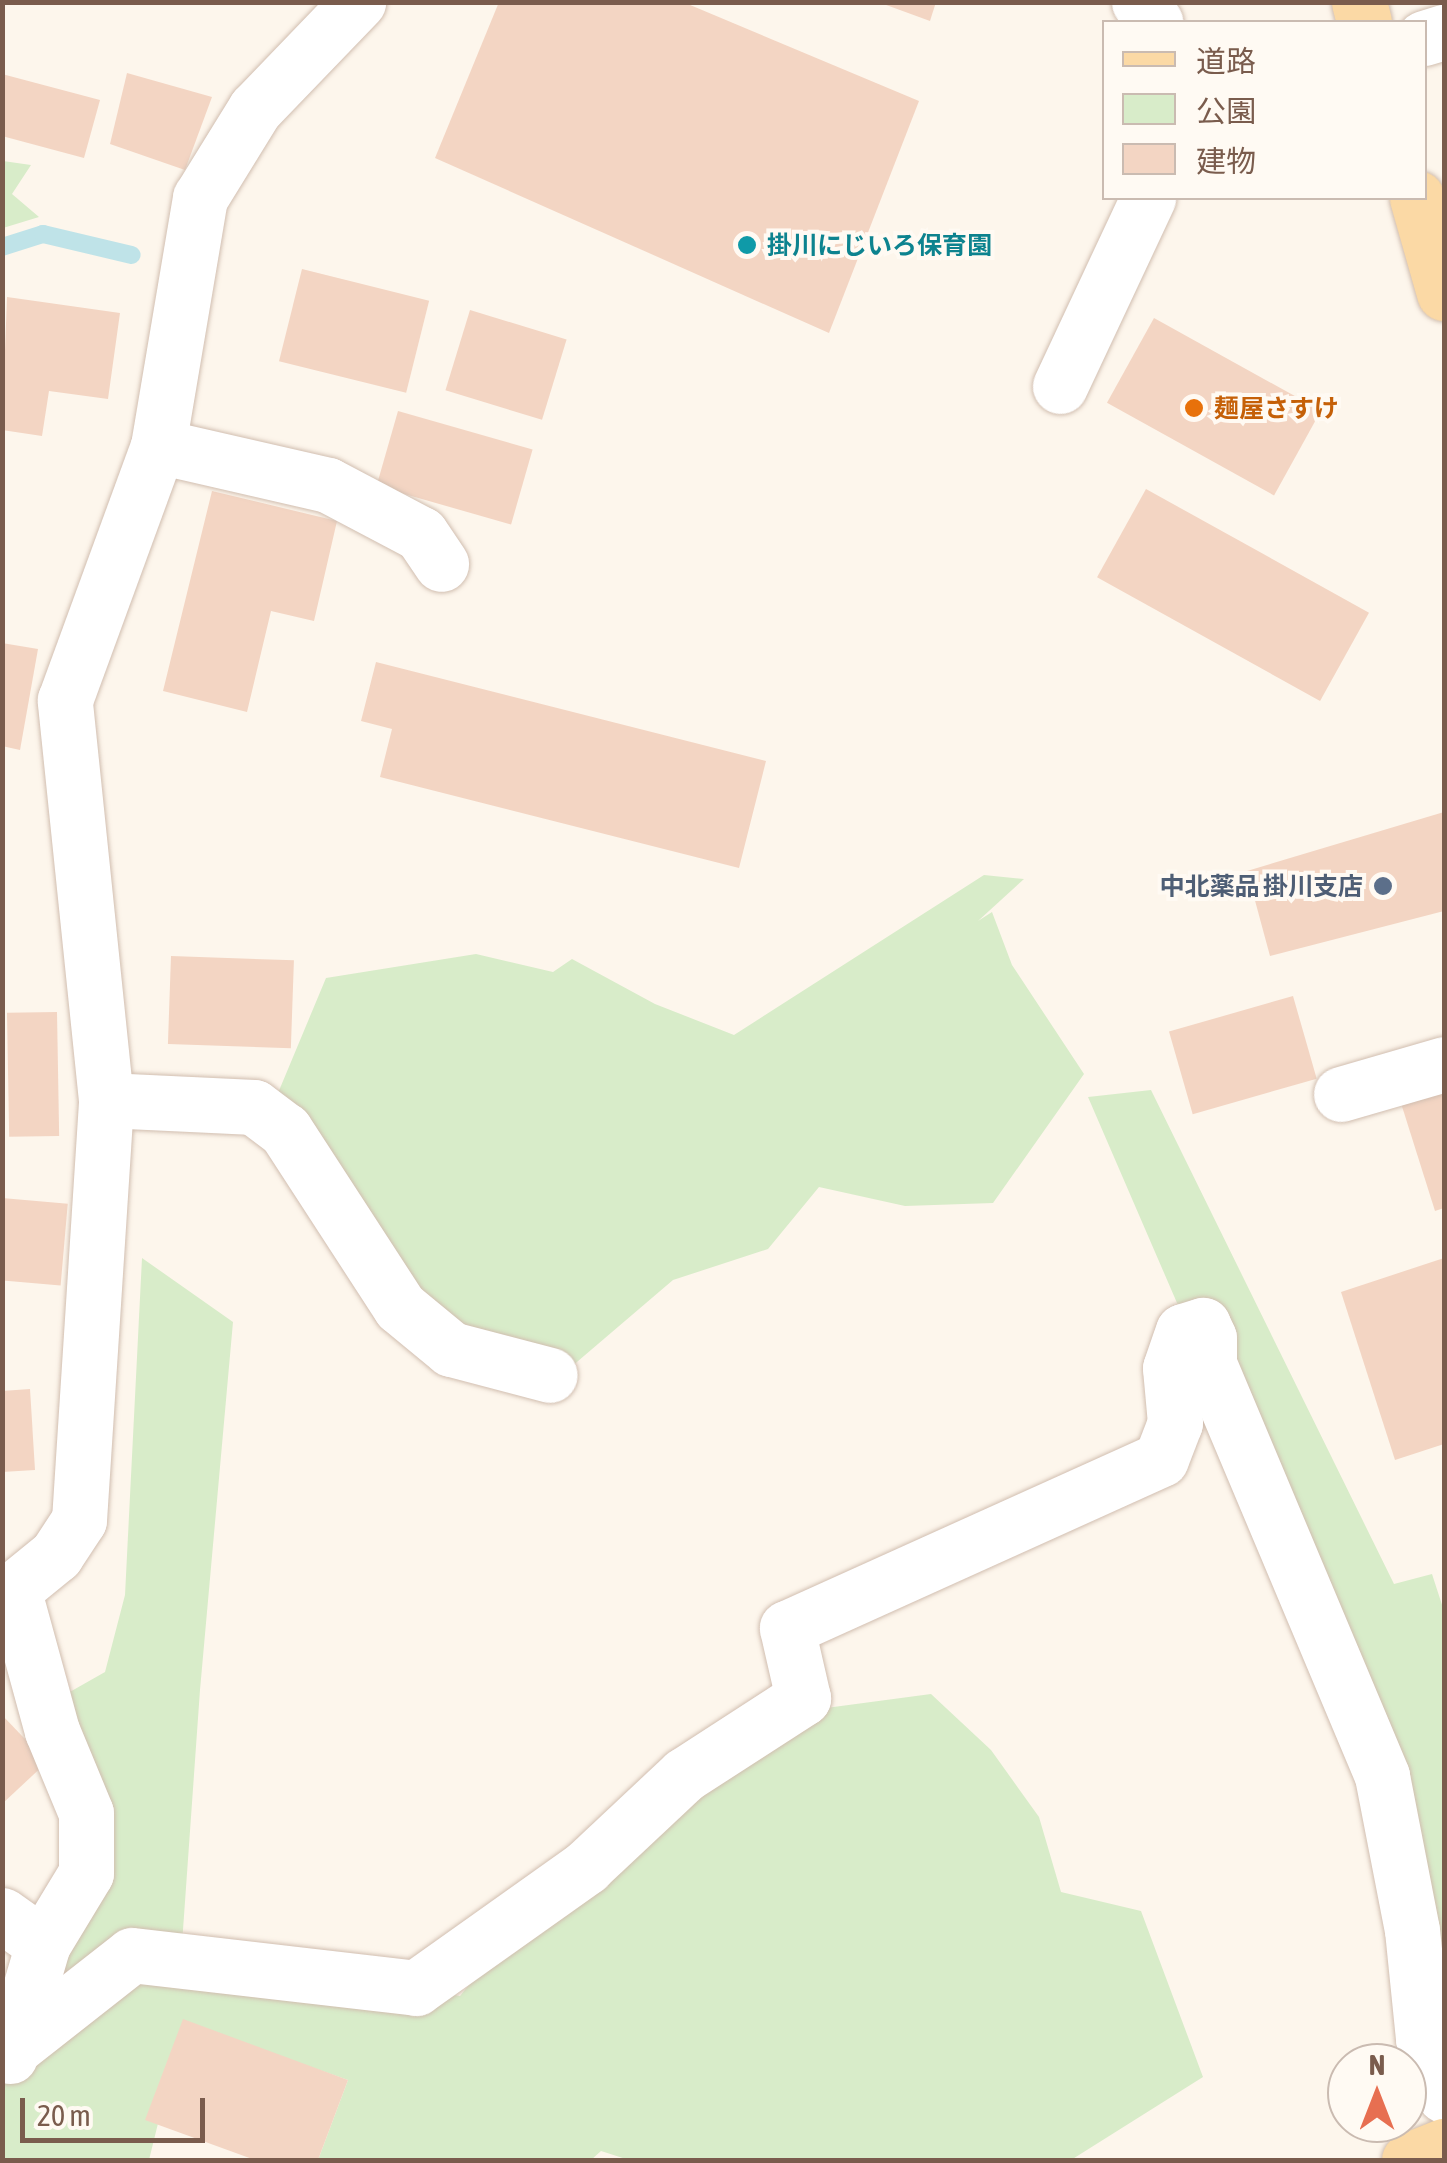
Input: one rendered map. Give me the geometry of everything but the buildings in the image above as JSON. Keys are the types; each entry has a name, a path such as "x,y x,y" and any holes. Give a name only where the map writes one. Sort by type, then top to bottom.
{"main road":[{"path":"1418,200 1444,293"},
{"path":"1409,2160 1444,2146"}],"street":[{"path":"7,2065 23,1929 86,1874 86,1813 52,1732 8,1594 56,1555 79,1520 106,1100 65,700 158,446 200,198 255,109 358,2"},
{"path":"1060,386 1147,200"},
{"path":"158,446 328,485 421,534 441,564"},
{"path":"1340,1094 1444,1064"},
{"path":"106,1100 254,1107 285,1130 400,1308 451,1349 550,1375"},
{"path":"7,2065 132,1955 416,1988 586,1867 684,1775 802,1698 786,1628 1161,1458 1175,1423 1170,1368 1183,1331 1203,1325 1209,1338 1209,1364 1382,1776 1412,1930 1423,2039 1444,2095"}],"green space":[{"path":"3,161 31,165 12,194 39,217 3,228"},
{"path":"984,875 1024,879 978,921 992,912 1012,965 1084,1074 993,1203 905,1206 819,1187 768,1249 673,1280 564,1373 408,1304 268,1117 326,978 476,954 553,972 572,959 655,1004 734,1035"},
{"path":"1151,1090 1394,1584 1432,1574 1444,1611 1444,2001 1308,1606 1088,1097"},
{"path":"142,1258 233,1322 182,1944 460,1996 608,1811 796,1712 931,1694 991,1750 1039,1817 1061,1892 1141,1911 1203,2077 1071,2160 629,2160 601,2151 591,2160 318,2160 348,2080 183,2022 149,2160 3,2160 2,2081 86,1833 45,1706 105,1672 125,1595"}],"waterway":[{"path":"2,247 43,234 132,255"}],"place":[{"name":"掛川にじいろ保育園","path":"747,245"},
{"name":"麺屋さすけ","path":"1194,408"},
{"name":"中北薬品 掛川支店","path":"1383,886"}]}
